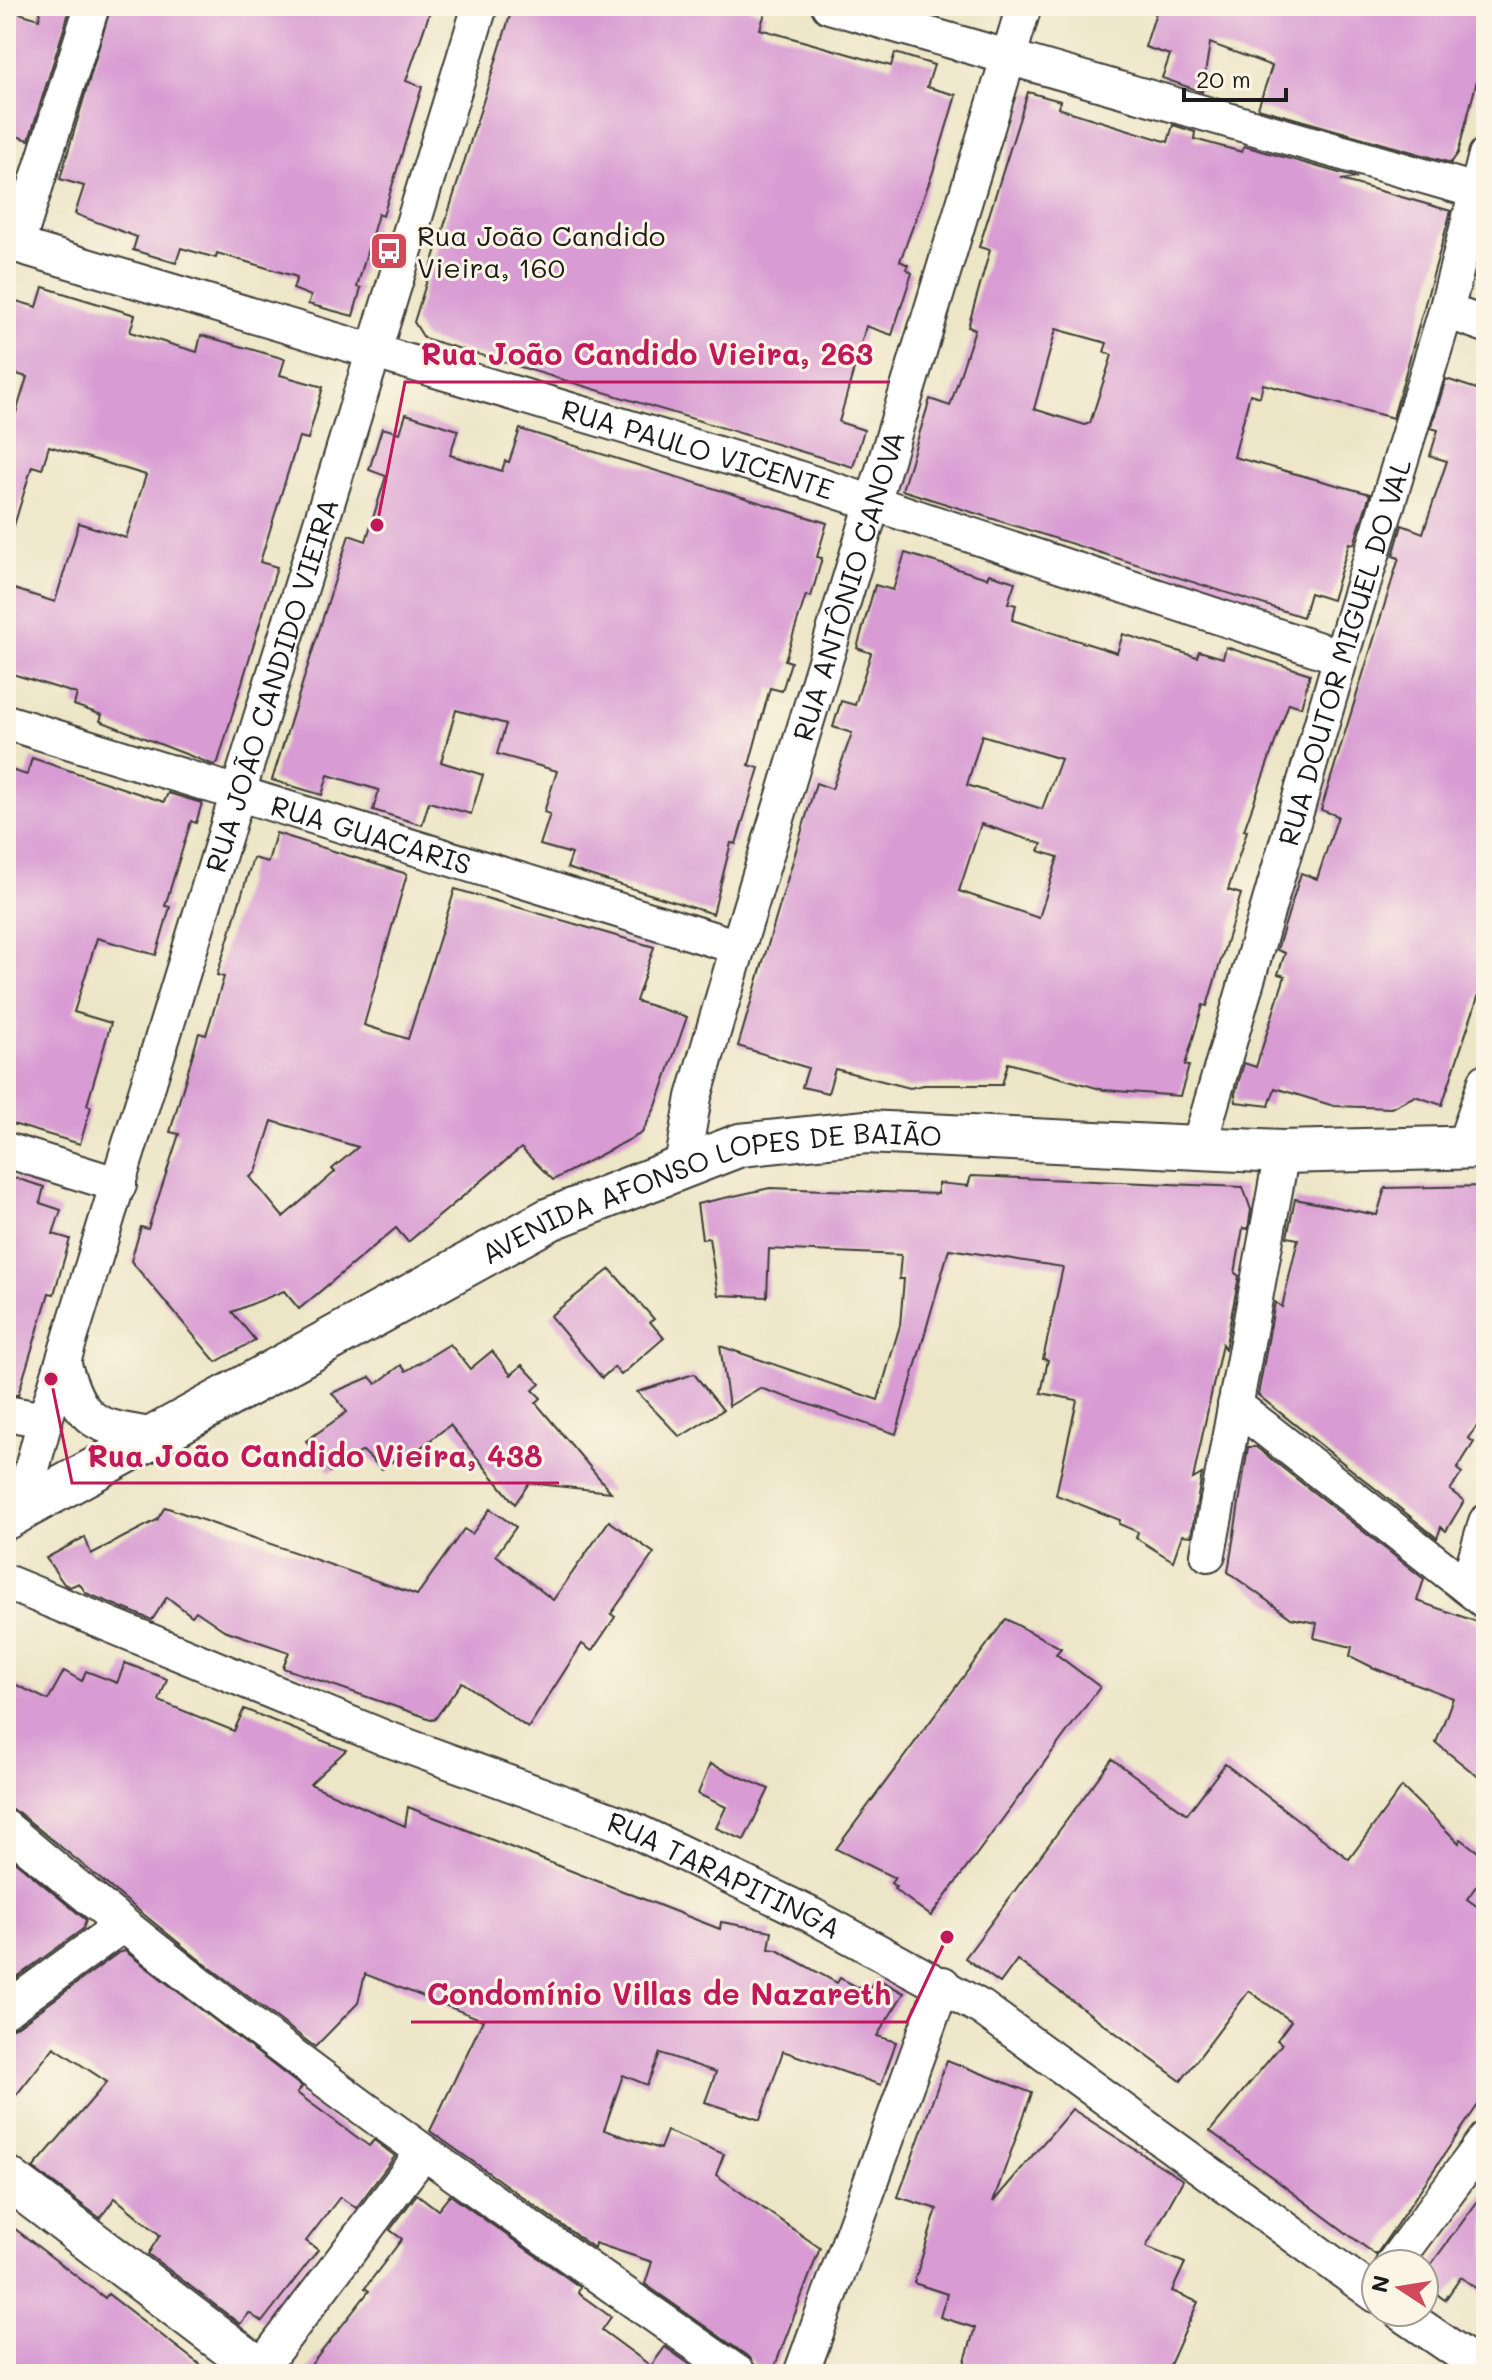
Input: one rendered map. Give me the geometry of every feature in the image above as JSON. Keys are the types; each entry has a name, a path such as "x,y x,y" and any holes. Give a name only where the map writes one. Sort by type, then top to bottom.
{"street":[{"path":"12,244 92,6"},
{"name":"RUA JOÃO CANDIDO VIEIRA","path":"14,1514 64,1365 480,6"},
{"path":"829,6 1008,60 1476,191"},
{"name":"RUA ANTÔNIO CANOVA","path":"682,1166 694,1097 738,947 1024,6"},
{"name":"RUA DOUTOR MIGUEL DO VAL","path":"1198,1149 1341,657 1446,311 1486,155"},
{"name":"RUA PAULO VICENTE","path":"12,244 871,502 1341,657"},
{"path":"1446,311 1486,325"},
{"name":"RUA GUACARIS","path":"6,722 738,947"},
{"path":"1474,1148 1486,1081"},
{"name":"AVENIDA AFONSO LOPES DE BAIÃO","path":"14,1514 550,1219 740,1145 866,1132 1282,1152 1474,1148"},
{"path":"6,1150 119,1185"},
{"path":"1208,1554 1282,1152"},
{"path":"64,1365 73,1395 88,1418 107,1427 156,1436"},
{"path":"1235,1405 1476,1595"},
{"path":"6,1413 45,1420"},
{"path":"1476,1595 1486,1522"},
{"name":"RUA TARAPITINGA","path":"6,1582 385,1738 621,1824 811,1915 943,1984 1087,2083 1360,2280"},
{"path":"6,1828 121,1926 422,2154 739,2374"},
{"path":"6,2010 121,1926"},
{"path":"801,2374 943,1984"},
{"path":"1405,2248 1486,2139"},
{"path":"6,2177 263,2372 422,2154"},
{"path":"1423,2328 1486,2371"}],"building":[{"path":"41,6 71,6 29,140 6,133 6,9 39,19"},
{"path":"111,6 289,6 313,14 315,6 432,6 406,81 422,87 383,216 378,214 357,287 361,288 353,316 308,304 311,296 293,289 297,277 217,253 216,258 181,248 176,263 133,250 137,237 75,214 84,186 60,179"},
{"path":"513,6 740,6 765,13 760,29 891,66 895,53 934,65 927,87 956,95 933,172 900,261 908,265 906,269 912,273 892,335 866,326 839,422 864,430 853,467 424,338 414,322"},
{"path":"1158,6 1486,6 1486,46 1458,153 1451,163 1258,108 1272,66 1210,43 1202,92 1162,78 1170,55 1145,47"},
{"path":"1028,92 1060,101 1058,108 1168,142 1173,125 1195,132 1194,139 1242,152 1244,146 1357,178 1341,180 1451,211 1393,418 1263,384 1260,397 1250,394 1234,457 1370,494 1354,544 1349,543 1332,600 1310,593 1303,617 902,490 930,399 950,406 975,329 968,327 990,250 979,247","holes":["1056,329 1107,343 1104,352 1112,355 1090,423 1085,425 1034,409"]},
{"path":"43,287 135,315 130,332 197,352 201,335 285,359 280,375 323,387 308,439 299,437 260,562 277,567 218,762 214,765 100,721 102,715 74,705 77,694 6,672 6,605 11,588 55,602 79,523 126,538 146,475 49,446 42,469 32,466 13,529 6,528 6,445 27,377 6,371 6,298 37,307"},
{"path":"1446,379 1486,392 1486,993 1480,991 1442,1105 1415,1096 1391,1108 1334,1106 1275,1088 1269,1106 1236,1102 1235,1094 1244,1063 1256,1067 1285,976 1278,974 1285,953 1277,950 1301,873 1317,879 1338,816 1321,810 1399,558 1393,556 1402,525 1423,533 1447,461 1430,456 1438,430 1431,428"},
{"path":"406,414 458,430 450,455 502,471 505,461 509,462 520,429 827,523 817,557 822,558 811,597 806,595 785,660 791,662 782,691 770,688 749,765 759,768 736,844 731,843 713,914 567,868 572,854 540,845 550,814 544,812 557,771 497,754 506,724 456,710 441,762 483,775 471,814 429,802 422,825 373,810 379,790 328,775 322,795 272,780 349,535 366,541 386,476 369,470 382,428 400,433"},
{"path":"905,553 987,578 989,574 1015,582 1008,603 1016,605 1012,620 1117,653 1123,634 1197,657 1199,651 1223,658 1226,647 1310,674 1301,707 1289,703 1244,830 1247,831 1228,890 1241,894 1207,1006 1203,1005 1185,1065 1189,1066 1180,1096 1104,1090 1008,1063 1002,1085 924,1085 910,1088 835,1069 828,1093 802,1087 808,1068 738,1046 816,783 832,789 852,733 833,727 841,701 855,705 871,653 857,648 875,585 893,590","holes":["982,735 1061,759 1042,809 967,785","981,824 1042,844 1039,851 1058,857 1039,918 959,891"]},
{"path":"32,758 164,802 168,793 202,803 196,823 191,821 165,906 170,907 156,955 97,938 74,1012 111,1023 87,1105 91,1107 80,1144 6,1122 6,1056 16,1022 6,1019 6,788 11,770 27,775"},
{"path":"276,833 407,874 364,1025 408,1039 455,889 654,947 636,1001 687,1017 656,1106 642,1133 553,1180 521,1148 408,1242 396,1228 299,1309 284,1291 232,1312 255,1340 216,1362 131,1261 141,1227 148,1229 179,1134 170,1132 199,1033 206,1035 224,977 217,975 253,858 268,862","holes":["272,1121 358,1147 332,1169 335,1172 283,1217 250,1177 256,1172"]},
{"path":"6,1175 44,1187 40,1203 61,1210 53,1234 70,1239 54,1294 49,1293 18,1395 6,1394"},
{"path":"971,1176 1243,1187 1251,1210 1248,1229 1243,1228 1235,1273 1239,1276 1225,1349 1222,1344 1193,1479 1202,1474 1191,1536 1182,1535 1173,1561 1136,1538 1138,1532 1119,1524 1120,1520 1056,1495 1077,1400 1041,1393 1048,1360 1043,1359 1063,1267 949,1249 896,1434 760,1388 729,1406 720,1346 878,1400 900,1325 904,1279 899,1279 901,1255 769,1249 767,1297 718,1295 709,1238 702,1239 697,1204 770,1188 938,1194 938,1183 968,1186"},
{"path":"1486,1186 1486,1414 1468,1438 1474,1442 1457,1469 1462,1473 1450,1490 1464,1501 1446,1531 1441,1527 1437,1538 1258,1395 1275,1302 1282,1307 1298,1239 1287,1237 1295,1199 1377,1215 1385,1188"},
{"path":"610,1269 654,1319 650,1322 664,1338 621,1375 614,1367 602,1378 550,1316"},
{"path":"450,1344 470,1369 492,1351 511,1375 522,1365 540,1384 533,1390 541,1398 536,1403 611,1492 529,1483 515,1504 450,1425 398,1465 394,1460 382,1469 363,1451 330,1472 306,1441 347,1412 332,1393 370,1377 376,1384 401,1365 406,1371"},
{"path":"694,1374 723,1410 680,1437 637,1392"},
{"path":"1248,1447 1256,1447 1424,1579 1417,1601 1486,1625 1486,1783 1436,1743 1453,1698 1350,1656 1352,1647 1314,1638 1317,1623 1291,1618 1228,1572"},
{"path":"165,1507 417,1595 464,1529 472,1534 490,1509 516,1527 496,1555 553,1600 609,1521 654,1553 611,1614 615,1617 592,1651 582,1644 528,1728 462,1682 434,1720 283,1668 289,1652 224,1630 196,1611 192,1616 167,1597 152,1620 86,1593 79,1583 70,1587 64,1584 46,1558 85,1537 91,1554 157,1520"},
{"path":"1006,1619 1061,1648 1056,1654 1100,1687 931,1916 894,1889 896,1887 891,1883 895,1878 836,1849"},
{"path":"125,1663 167,1679 159,1701 234,1731 244,1709 346,1750 310,1784 405,1826 408,1807 720,1929 721,1922 772,1931 769,1949 777,1950 837,1983 840,1978 867,1992 876,1978 904,1993 877,2036 896,2042 881,2085 783,2051 760,2120 705,2102 716,2072 660,2053 647,2085 623,2075 604,2130 660,2149 667,2131 724,2154 716,2175 820,2248 773,2371 758,2372 750,2358 645,2284 652,2262 595,2243 594,2248 430,2131 483,2020 365,1974 358,2003 315,2047 196,1957 19,1813 6,1808 6,1680 48,1700 64,1671 82,1681 86,1671 117,1683"},
{"path":"1112,1759 1187,1814 1225,1764 1349,1859 1402,1787 1459,1843 1461,1839 1486,1858 1486,1872 1467,1899 1486,1913 1486,2093 1381,2248 1367,2248 1210,2131 1282,2044 1277,2040 1291,2021 1249,1991 1181,2081 1017,1960 1000,1983 965,1958"},
{"path":"710,1764 769,1789 744,1840 716,1828 726,1807 698,1794"},
{"path":"6,1854 86,1920 83,1929 6,1985"},
{"path":"125,1951 302,2087 297,2093 369,2146 374,2140 395,2156 356,2208 340,2197 306,2241 318,2250 262,2322 249,2313 240,2324 148,2254 160,2235 115,2198 100,2218 33,2168 107,2082 54,2047 6,2108 6,2030 18,2026"},
{"path":"947,2060 1032,2093 993,2202 1072,2109 1183,2180 1146,2247 1185,2263 1172,2291 1198,2302 1166,2374 961,2374 975,2328 940,2317 947,2294 914,2283 937,2209 898,2197"},
{"path":"1486,2190 1486,2296 1461,2277 1445,2300 1440,2296 1440,2252"},
{"path":"417,2194 438,2210 450,2195 580,2287 578,2293 611,2317 602,2330 651,2366 665,2347 702,2373 304,2374 369,2291 365,2288 402,2239 390,2230"},
{"path":"6,2222 105,2298 108,2294 212,2374 6,2374"}],"place":[{"name":"Rua João Candido Vieira, 160","path":"389,251"},
{"name":"Rua João Candido Vieira, 263","path":"377,525"},
{"name":"Rua João Candido Vieira, 438","path":"51,1379"},
{"name":"Condomínio Villas de Nazareth","path":"947,1937"}]}
